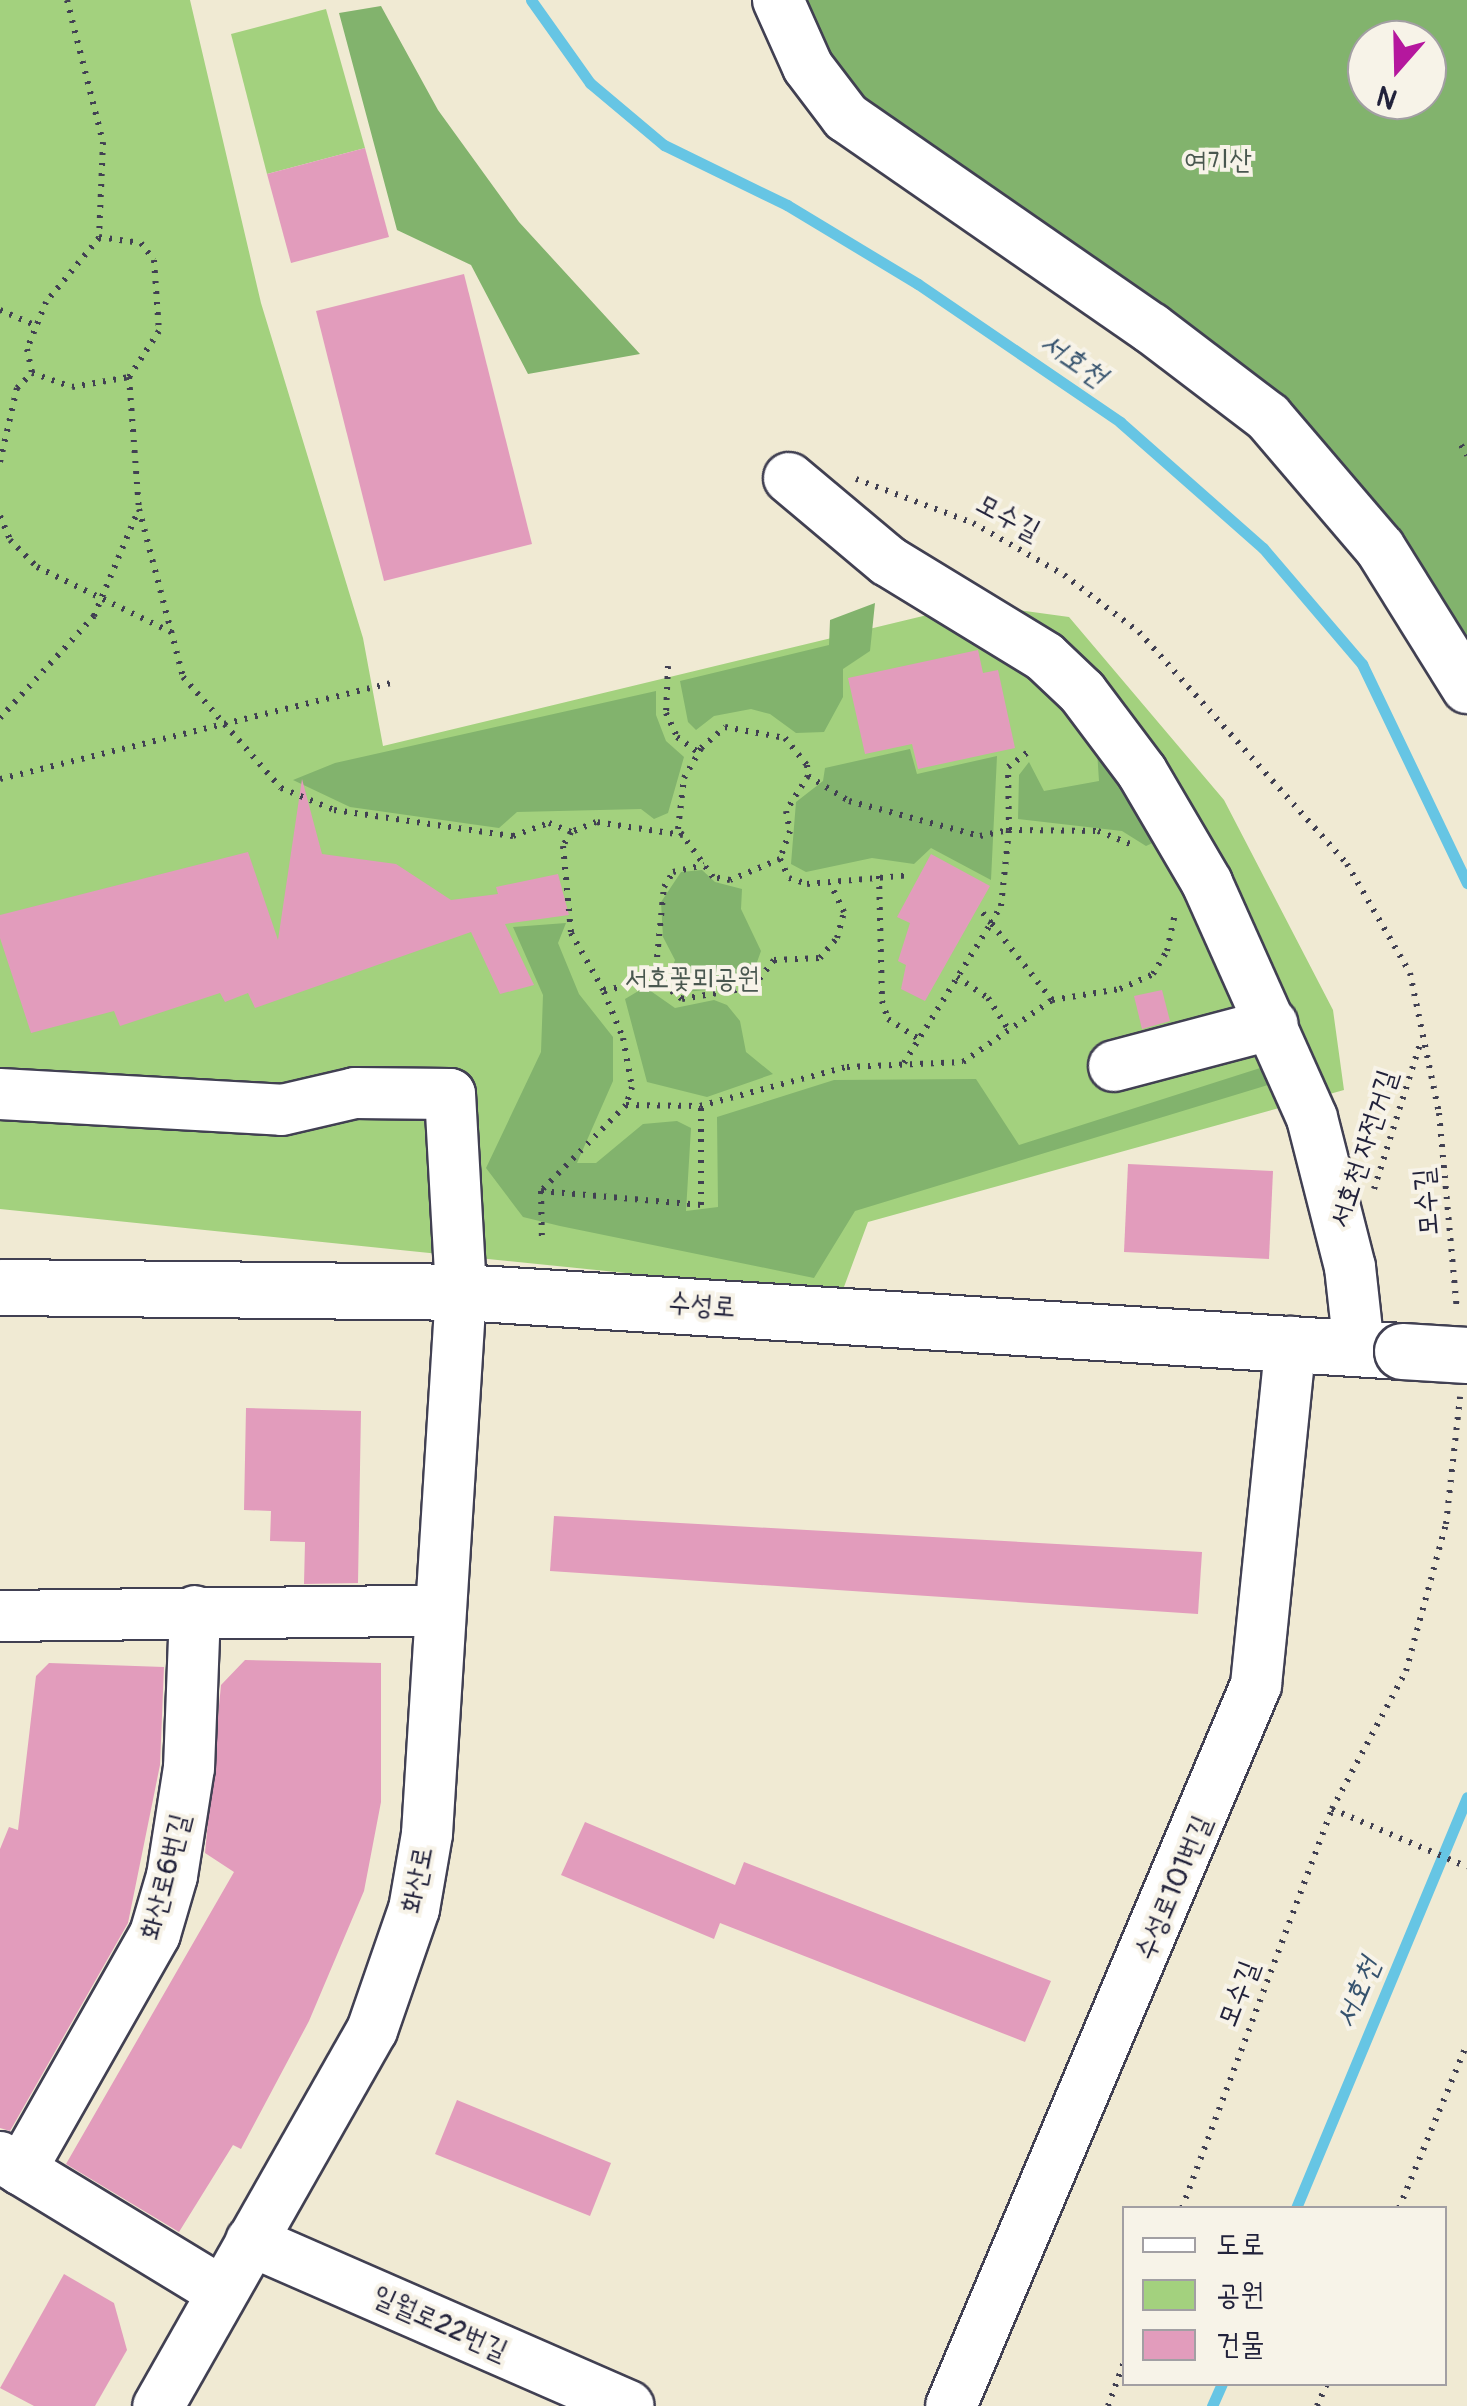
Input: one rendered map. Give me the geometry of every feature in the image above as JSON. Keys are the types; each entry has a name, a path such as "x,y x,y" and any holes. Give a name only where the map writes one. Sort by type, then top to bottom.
{"main road":[{"name":"수성로","path":"0,1288 462,1292 1462,1352"}],"street":[{"path":"778,0 808,66 846,117 1151,328 1268,417 1380,548 1467,688"},
{"path":"789,478 888,561 1045,657 1082,692 1190,850 1273,1024 1312,1118 1350,1267 1381,1350"},
{"path":"1114,1066 1273,1024"},
{"name":"화산로","path":"0,1094 282,1110 355,1094 450,1094 462,1292 428,1834 410,1924 372,2030 220,2291 158,2406"},
{"name":"수성로101번길","path":"951,2406 1256,1685 1292,1342"},
{"name":"화산로6번길","path":"195,1611 189,1768 172,1876 155,1934 11,2163 220,2291"},
{"path":"0,1616 440,1611"},
{"name":"일월로22번길","path":"251,2241 629,2406"}],"path":[{"path":"32,372 27,349 46,302 100,238 103,142 67,0"},
{"path":"100,238 140,243 154,260 158,331 129,377 139,509 184,676 218,722 282,788 334,810 513,836 549,824 571,832"},
{"path":"0,310 36,326"},
{"path":"32,372 72,387 129,377"},
{"path":"0,462 17,388 32,372"},
{"path":"1460,445 1467,455"},
{"name":"모수길","path":"789,478 876,482 973,523 1064,574 1139,632 1348,864 1410,973 1420,1044 1447,1164 1462,1352 1446,1524 1406,1671 1332,1809 1183,2206"},
{"path":"0,718 103,598 139,509"},
{"path":"0,516 10,540 37,567 172,632"},
{"path":"668,666 666,713 676,737 698,752"},
{"path":"0,779 390,682"},
{"path":"780,859 730,880 713,877 683,836 676,807 698,752 726,726 754,728 799,749 808,776 849,801 900,818 980,836 1009,830 1098,831 1143,851"},
{"path":"903,1064 1001,906 1009,830 1008,767 1029,751"},
{"path":"808,776 788,803 790,831 780,859 784,874 802,884 911,874"},
{"path":"542,1242 541,1191 626,1105 632,1087 623,1038 604,991 571,933 563,846 571,832 596,822 683,836"},
{"path":"655,978 664,887 673,872 704,865"},
{"path":"879,876 882,1001 888,1019 919,1039"},
{"path":"655,978 682,1000 753,987 774,960 820,958 837,938 844,912 831,885"},
{"path":"982,912 1052,1000"},
{"path":"626,1105 703,1106 790,1078 903,1064 963,1062 1052,1000 1120,990 1154,974 1168,951 1175,913"},
{"path":"957,976 988,998 1010,1032"},
{"path":"604,991 655,978"},
{"name":"서호천 자전거길","path":"1374,1192 1420,1044"},
{"path":"541,1191 701,1205 703,1106"},
{"path":"1332,1809 1467,1867"},
{"path":"1400,2206 1467,2044"},
{"path":"1108,2406 1122,2368"}],"green space":[{"name":"서호꽃뫼공원","path":"0,0 190,0 261,303 363,638 383,746 973,604 1069,617 1224,800 1333,1010 1344,1090 868,1222 841,1295 0,1209"},
{"name":"여기산","path":"799,0 1467,0 1467,669 1355,488 836,84"},
{"path":"381,6 438,110 519,222 640,354 528,374 471,265 397,230 339,13"},
{"path":"326,9 365,148 267,174 231,34"},
{"path":"875,603 870,651 843,669 843,697 824,732 796,733 770,714 751,709 714,716 696,730 688,722 680,681 829,645 830,620"},
{"path":"656,691 656,715 666,741 684,757 668,813 654,819 641,809 517,812 499,828 350,807 293,780 335,763"},
{"path":"910,749 917,774 997,756 991,880 931,848 914,864 872,858 806,872 791,864 796,802 823,781 825,768"},
{"path":"1097,750 1168,836 1146,846 1122,831 1018,819 1019,775 1029,762 1044,791 1099,781"},
{"path":"702,870 715,882 742,889 741,909 761,951 752,976 735,986 711,982 706,990 685,992 671,971 675,960 663,937 661,902 681,872"},
{"path":"566,923 558,943 579,994 613,1037 613,1081 577,1163 596,1163 643,1124 677,1121 691,1128 686,1211 718,1207 717,1117 834,1080 976,1079 1019,1145 1276,1063 1281,1081 855,1211 814,1278 560,1226 523,1217 486,1168 541,1052 543,995 513,927"},
{"path":"645,987 675,1008 714,1000 727,1005 740,1021 746,1052 773,1074 707,1097 647,1082 625,999"}],"building":[{"path":"365,148 389,237 291,263 267,174"},
{"path":"464,274 532,544 384,581 316,311"},
{"path":"978,650 983,673 998,670 1015,748 918,769 912,744 865,754 848,678"},
{"path":"302,779 322,854 396,864 451,900 498,894 496,887 558,874 569,915 505,924 534,985 500,994 471,932 255,1008 248,993 225,1002 220,993 120,1026 114,1011 31,1033 0,938 0,915 248,852 278,940"},
{"path":"931,854 990,886 925,1001 901,989 906,965 898,961 910,923 897,917"},
{"path":"1162,990 1170,1021 1142,1029 1134,996"},
{"path":"1128,1164 1273,1171 1269,1259 1124,1252"},
{"path":"246,1408 361,1411 358,1583 304,1584 305,1542 270,1541 271,1511 244,1510"},
{"path":"554,1516 1202,1552 1198,1614 550,1571"},
{"path":"245,1660 381,1663 381,1802 364,1891 309,2021 241,2149 233,2145 179,2232 66,2164 234,1872 205,1853 221,1685"},
{"path":"49,1663 164,1667 160,1765 128,1923 10,2131 0,2128 0,1849 9,1827 18,1830 36,1676"},
{"path":"585,1822 735,1885 744,1862 1051,1981 1025,2042 720,1923 714,1939 561,1875"},
{"path":"457,2100 611,2163 590,2216 435,2154"},
{"path":"64,2274 114,2303 127,2350 95,2406 34,2406 0,2388"}],"waterway":[{"name":"서호천","path":"531,0 590,83 664,145 787,205 918,284 1120,422 1263,548 1362,664 1467,883"},
{"name":"서호천","path":"1297,2206 1467,1797"},
{"name":"서호천","path":"1212,2406 1221,2386"}]}
